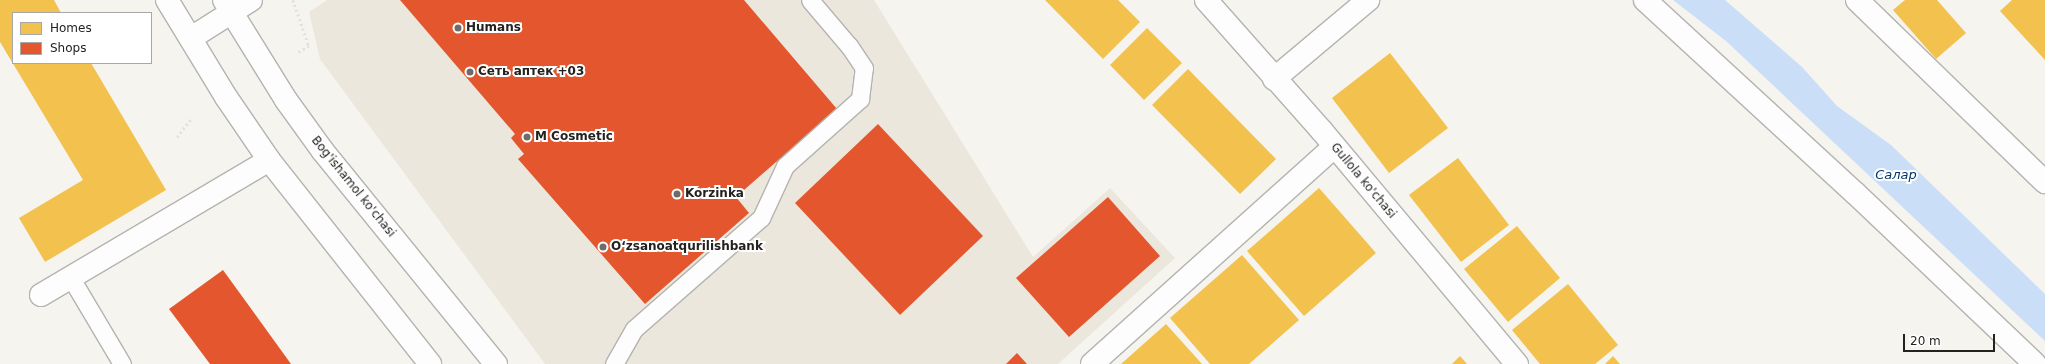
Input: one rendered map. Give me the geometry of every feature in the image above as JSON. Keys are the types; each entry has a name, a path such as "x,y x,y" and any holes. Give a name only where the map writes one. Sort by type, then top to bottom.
{"street":[{"path":"167,0 226,97 269,160 430,364"},
{"path":"191,38 228,6 251,0"},
{"name":"Gullola ko'chasi","path":"1206,0 1334,147 1517,364"},
{"path":"1274,79 1368,0"},
{"path":"1645,0 1855,193 2034,364"},
{"path":"1857,0 2045,182"},
{"name":"Bog'ishamol ko'chasi","path":"228,6 286,100 322,150 496,364"},
{"path":"1092,364 1334,147"},
{"path":"41,295 269,160"}],"lane":[{"path":"614,364 634,329 761,218 785,166 860,99 864,68 849,46 810,0"},
{"path":"70,278 122,364"}],"path":[{"path":"293,0 310,46 298,53"},
{"path":"177,137 192,118"}],"shaded area":[{"path":"327,0 874,0 1033,257 1110,188 1175,258 1058,364 545,364 320,59 309,12"}],"water":[{"name":"Салар","path":"1673,0 1725,0 1802,67 1837,106 1891,145 2045,294 2045,341 1726,41"}],"building: Homes":[{"path":"0,0 54,0 60,12 12,12 12,62 0,42"},
{"path":"1045,0 1118,0 1140,22 1103,59"},
{"path":"1905,0 1937,0 1966,33 1936,59 1893,10"},
{"path":"2012,0 2045,0 2045,60 2000,11"},
{"path":"1147,28 1182,63 1144,100 1110,65"},
{"path":"1390,53 1448,128 1389,173 1332,98"},
{"path":"13,64 92,64 166,190 45,262 19,218 83,180"},
{"path":"1188,69 1276,159 1240,194 1152,105"},
{"path":"1458,158 1509,225 1461,262 1409,195"},
{"path":"1319,188 1376,253 1304,316 1247,251"},
{"path":"1517,226 1560,278 1508,322 1464,269"},
{"path":"1242,255 1299,320 1249,364 1210,364 1170,318"},
{"path":"1568,284 1618,345 1595,364 1540,364 1512,330"},
{"path":"1166,324 1202,364 1121,364"},
{"path":"1460,356 1467,364 1452,364"},
{"path":"1613,356 1620,364 1605,364"}],"building: Shops":[{"path":"400,0 744,0 837,109 736,197 749,213 645,304 518,159 524,154 511,138 515,134"},
{"path":"878,124 983,236 900,315 795,203"},
{"path":"1108,197 1160,256 1069,337 1016,278"},
{"path":"223,270 291,364 210,364 169,309"},
{"path":"1017,353 1027,364 1006,364"}],"place":[{"name":"Humans","path":"458,28"},
{"name":"Сеть аптек +03","path":"470,72"},
{"name":"M Cosmetic","path":"527,137"},
{"name":"Korzinka","path":"677,194"},
{"name":"Oʻzsanoatqurilishbank","path":"603,247"}]}
